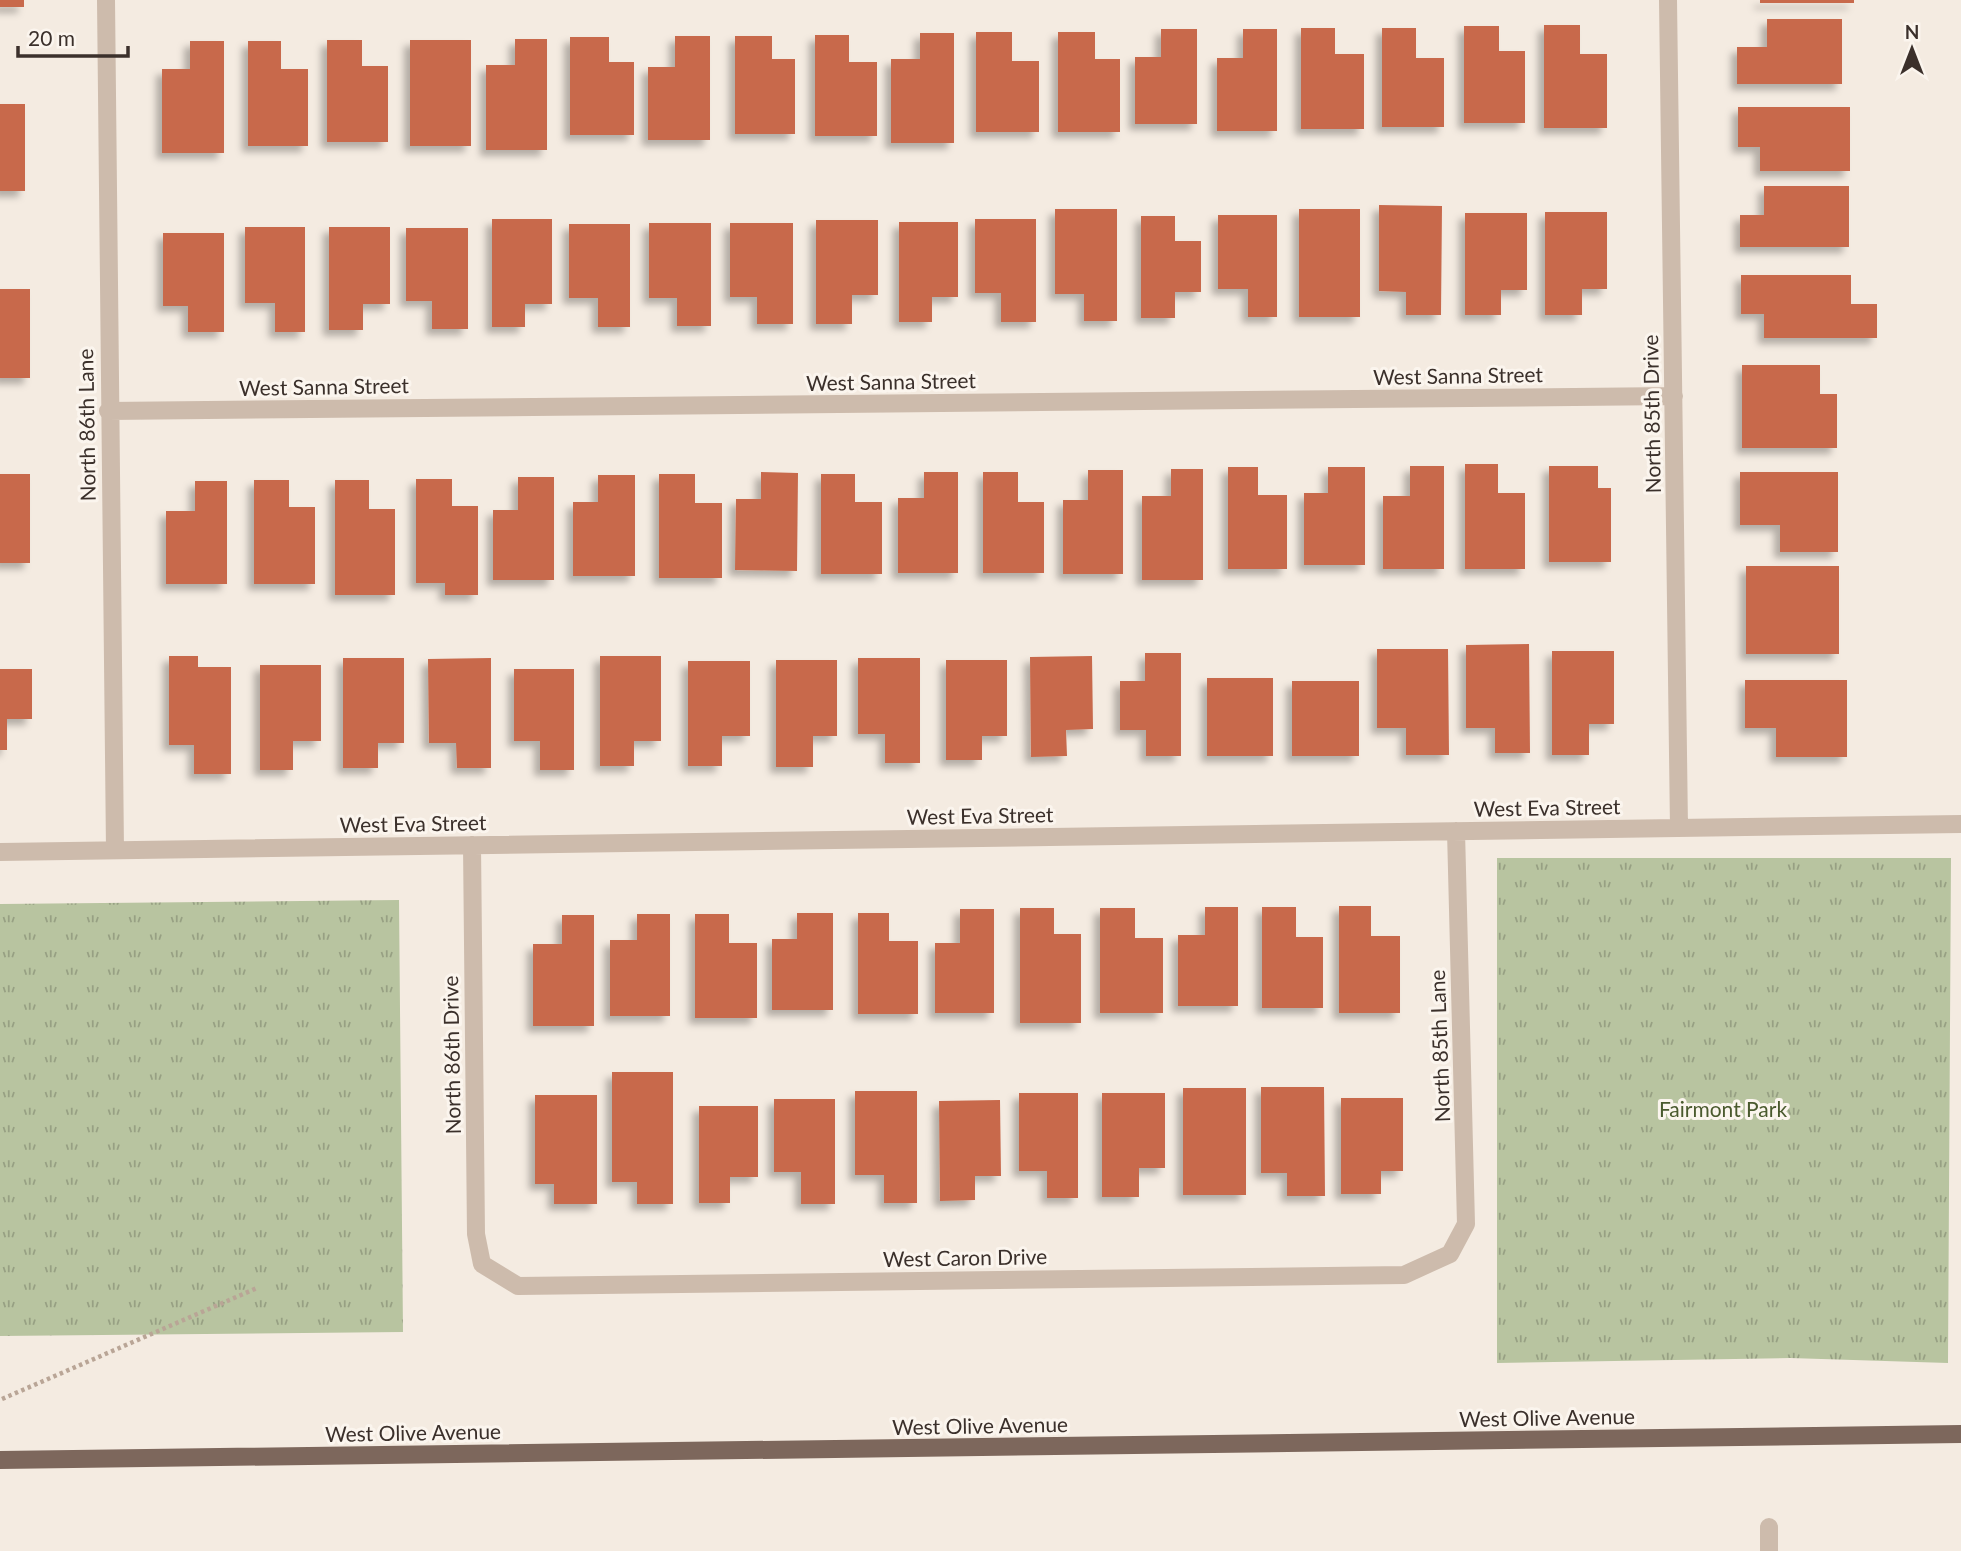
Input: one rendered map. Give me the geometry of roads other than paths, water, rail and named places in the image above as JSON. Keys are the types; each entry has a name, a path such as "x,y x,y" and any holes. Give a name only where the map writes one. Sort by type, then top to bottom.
{"main road":[{"name":"West Olive Avenue","path":"0,1460 1961,1434"}],"street":[{"name":"North 86th Lane","path":"106,0 108,411 115,850"},
{"name":"North 85th Drive","path":"1668,0 1679,828"},
{"name":"West Sanna Street","path":"108,411 1674,396"},
{"name":"West Eva Street","path":"0,852 1961,824"},
{"name":"North 85th Lane","path":"1450,1254 1466,1224 1456,831"},
{"name":"North 86th Drive","path":"472,845 476,1234 482,1264"},
{"name":"West Caron Drive","path":"482,1264 518,1286 1404,1275 1450,1254"},
{"path":"1769,1527 1769,1551"}],"park label":[{"name":"Fairmont Park","path":"1723,1108"}]}
